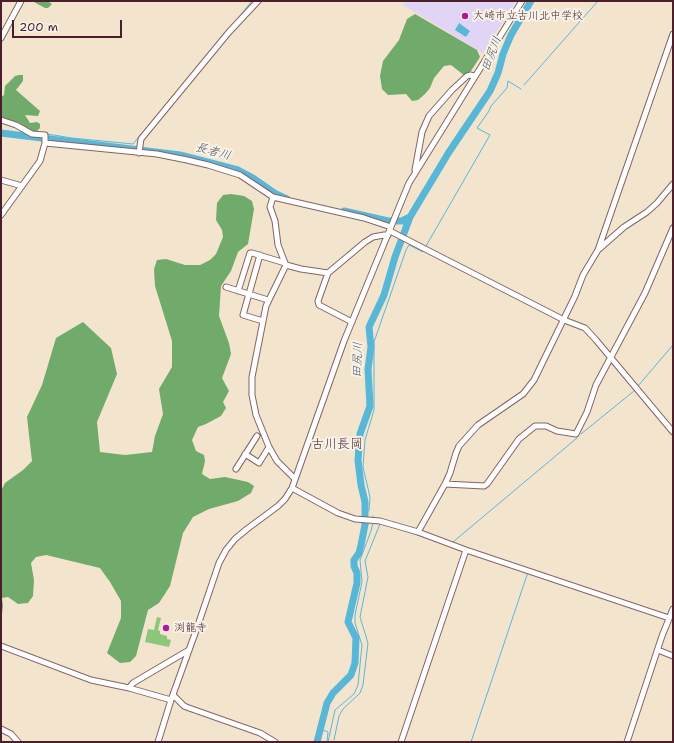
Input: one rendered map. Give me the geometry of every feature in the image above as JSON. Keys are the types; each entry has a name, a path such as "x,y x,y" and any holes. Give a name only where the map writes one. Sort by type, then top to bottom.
{"street":[{"path":"1,38 21,1"},
{"path":"139,150 141,139 229,32 258,1"},
{"path":"158,742 219,563 226,550 247,529 278,506 285,499 292,488 337,360 391,227 415,173 522,1"},
{"path":"418,532 445,484 459,446 478,425 523,394 534,380 564,320 582,275 598,250 673,34"},
{"path":"415,173 422,132 429,116 452,90 467,76 474,76"},
{"path":"1,120 16,125 32,134 45,136 46,140 42,159 1,216"},
{"path":"46,140 139,150 187,160 246,178 273,197 364,218 391,227 398,235 407,240 564,320 585,328 673,432"},
{"path":"1,180 22,186"},
{"path":"598,250 624,227 647,212 672,187"},
{"path":"273,197 270,207 275,222 278,245 285,264 268,300 252,377 252,395 256,415 269,447 277,461 295,479"},
{"path":"352,322 319,305 318,301 328,272 365,242 373,237 384,235 391,227"},
{"path":"445,484 484,486 487,484 519,439 535,426 546,426 557,431 576,434 587,412 596,385 645,293 673,228"},
{"path":"238,291 248,255 252,253 308,270 328,272"},
{"path":"260,255 243,314 263,321"},
{"path":"226,287 268,300"},
{"path":"236,469 257,436"},
{"path":"245,454 259,463 269,447"},
{"path":"292,488 338,513 355,519 380,521 418,532 466,550 669,618"},
{"path":"401,742 466,550"},
{"path":"627,742 673,609"},
{"path":"1,646 91,680 176,698 184,706 260,733 275,742"},
{"path":"129,688 133,683 189,650"},
{"path":"658,650 673,656"},
{"path":"1,729 11,734 18,742"}],"shaded area":[{"name":"大崎市立古川北中学校","path":"406,1 516,1 483,53 403,5"}],"green space":[{"path":"32,1 49,2 52,4 48,8 45,8"},
{"path":"415,14 477,50 480,57 471,71 465,76 451,65 444,66 434,78 430,88 425,94 418,100 412,101 406,94 388,95 382,89 380,76 383,61 399,40 407,19"},
{"path":"23,75 23,81 16,90 40,111 38,116 25,115 30,123 37,122 40,124 40,128 36,132 1,118 1,97 4,95 5,86 15,76"},
{"path":"231,194 244,196 252,201 254,209 248,244 238,252 231,271 221,286 219,316 229,343 231,354 222,378 229,391 223,402 226,408 221,416 198,427 192,440 196,451 204,455 205,461 202,474 210,479 225,477 248,482 254,486 251,493 238,501 209,509 193,517 183,533 170,586 159,603 148,610 136,656 130,662 120,663 107,653 121,618 121,601 100,568 46,555 36,557 31,563 34,580 33,596 28,603 18,604 8,597 2,598 3,606 1,622 1,491 5,483 23,470 32,461 27,417 42,385 56,338 83,322 111,348 117,374 97,422 100,452 125,455 152,452 155,436 163,414 159,389 172,367 172,341 155,286 154,269 157,260 166,259 185,265 200,265 210,260 216,254 223,237 222,230 216,220 217,203 223,195"},
{"path":"157,617 161,618 158,630 160,631 160,634 167,636 167,639 171,640 169,647 145,642 148,629 154,630"}],"water":[{"path":"459,23 470,31 466,37 455,30"}],"waterway":[{"path":"230,28 252,1"},
{"name":"田尻川","path":"317,742 327,703 333,693 351,675 355,663 356,638 348,622 357,583 357,573 354,566 354,560 359,553 365,525 365,502 358,460 360,434 370,406 368,369 371,347 369,327 384,295 395,257 410,217 449,152 490,91 511,35 531,1"},
{"path":"524,85 598,1"},
{"path":"426,246 490,135 477,128 491,106 507,88 508,81 521,89"},
{"path":"47,134 133,144 157,115"},
{"name":"長者川","path":"1,133 180,155 238,170 253,178 276,194 287,199"},
{"name":"長者川","path":"344,211 388,221 402,221 410,217"},
{"path":"369,511 370,497 363,467 365,440 374,410 374,342 406,250 409,245 423,252 424,250"},
{"path":"638,386 673,345"},
{"path":"581,434 634,391"},
{"path":"453,542 577,438"},
{"name":"田尻川","path":"328,742 335,710 354,694 358,685 362,645 355,623 355,615 362,582 360,560 373,522"},
{"path":"334,740 339,716 343,709 360,693 363,685 368,643 360,617 368,577 365,561 380,524"},
{"path":"396,528 444,544"},
{"path":"471,742 528,572"},
{"path":"673,617 673,621"},
{"path":"320,730 328,732 327,742"}],"place":[{"name":"大崎市立古川北中学校","path":"465,16"},
{"name":"渕龍寺","path":"166,628"}],"district":[{"name":"古川長岡","path":"337,445"}]}
